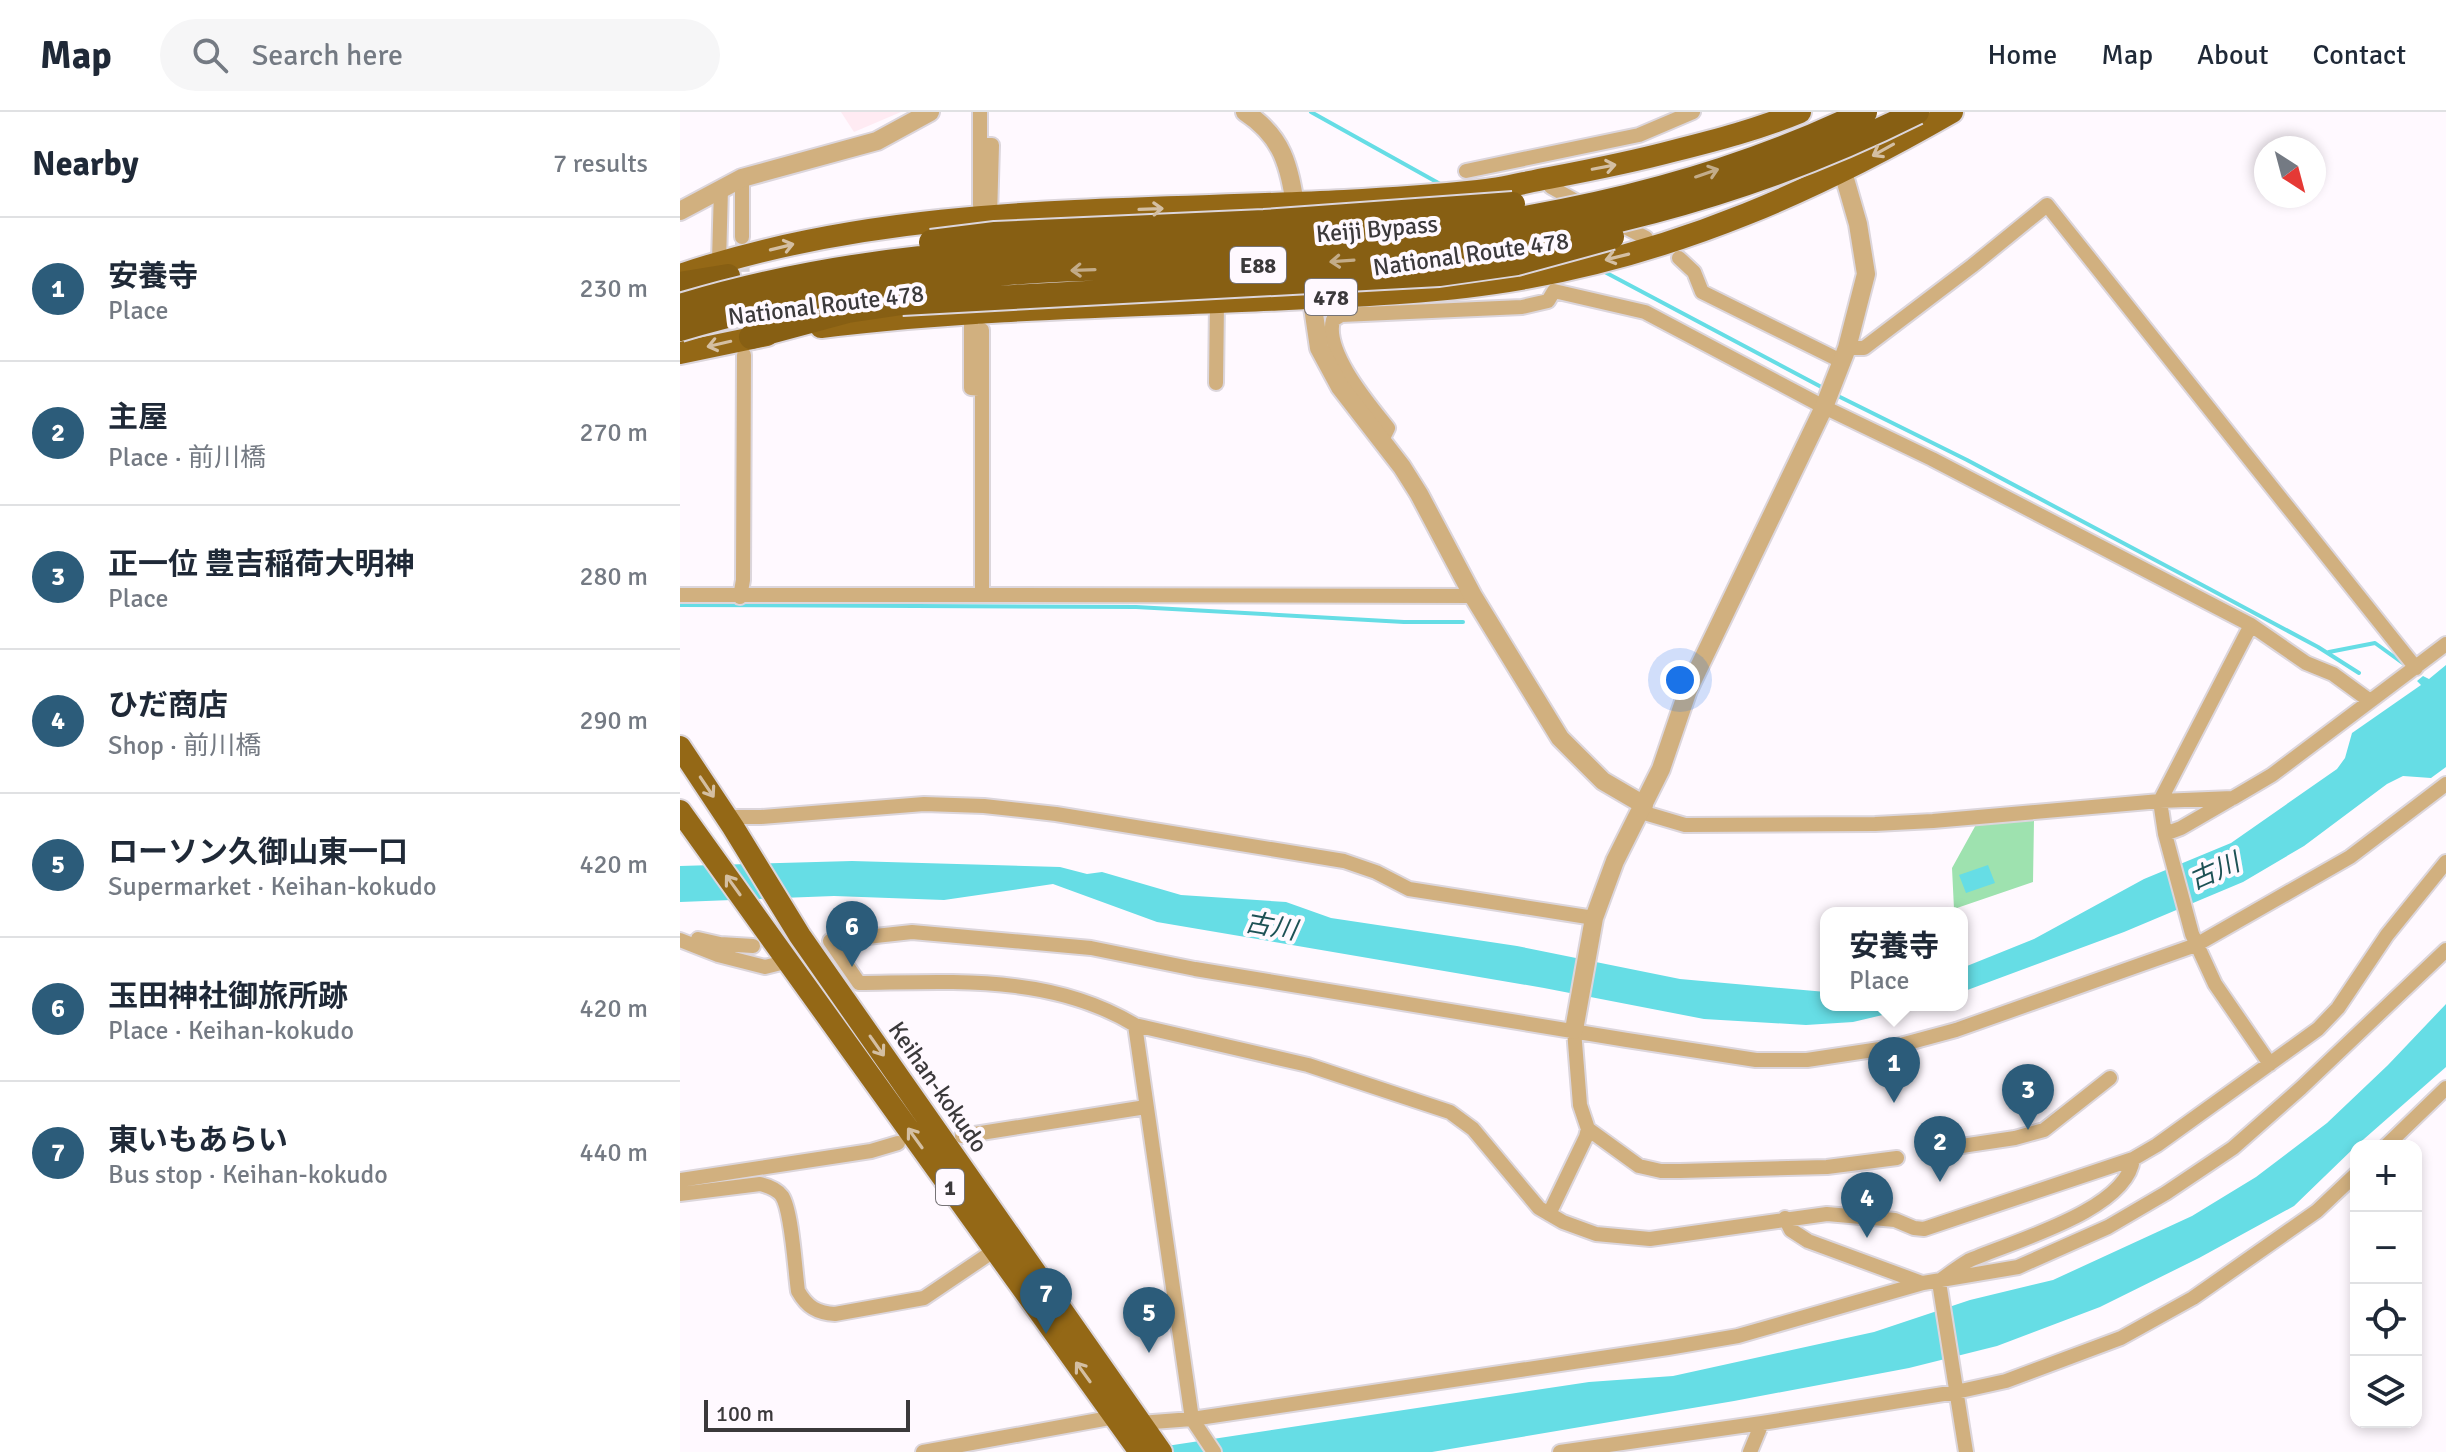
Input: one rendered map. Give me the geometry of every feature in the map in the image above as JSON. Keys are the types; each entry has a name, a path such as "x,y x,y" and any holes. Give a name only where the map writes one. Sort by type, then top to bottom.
{"highway":[{"path":"680,284 793,244 985,210 1295,205 1481,191 1636,161 1764,127 1800,112"},
{"name":"Keiji Bypass","path":"680,306 822,273 942,256 1037,249 1352,238 1502,220 1691,179 1776,149 1865,112"},
{"name":"Keiji Bypass","path":"680,329 817,296 940,279 1039,271 1342,261 1464,250 1521,241 1684,203 1826,153 1917,112"},
{"name":"National Route 478","path":"680,353 748,346 851,323 976,322 1217,302 1463,287 1526,278 1649,248 1772,206 1843,172 1952,112"},
{"path":"748,346 848,311 902,303 1404,277 1494,267 1554,254 1645,227 1826,153"},
{"path":"680,275 995,234 1264,222 1510,205 1588,191 1632,194"},
{"name":"Keihan-kokudo","path":"680,747 800,936 1139,1435"},
{"name":"Keihan-kokudo","path":"685,822 763,942 789,961 1115,1417 1161,1452"}],"street":[{"path":"680,211 742,178 877,141 930,112"},
{"path":"980,112 980,145 992,145 985,210"},
{"path":"1245,112 1261,122 1285,157 1319,348 1340,387 1419,494 1473,596 1560,738 1603,781 1642,809 1685,825 1875,824 2233,798"},
{"path":"1466,171 1511,167 1639,135 1693,112"},
{"path":"1549,1214 1588,1129 1580,1105 1575,1026 1593,922 1615,861 1661,769 1688,690 1824,407 1844,359 1866,274 1858,224 1843,172 1808,112"},
{"path":"742,178 742,237"},
{"path":"1551,187 1646,238"},
{"path":"721,188 723,269"},
{"path":"1844,359 1864,348 2047,205 2416,668"},
{"path":"1679,258 1694,272 1702,292 1844,359"},
{"path":"1382,440 1388,428 1365,400 1336,350 1330,329 1333,320 1341,315 1522,307 1548,301 1554,291 1645,312 2251,625 2306,663 2333,674 2370,701"},
{"path":"1216,383 1217,302"},
{"path":"976,322 971,388 982,389 982,595"},
{"path":"740,597 743,580 743,410 752,404 748,346"},
{"path":"680,595 1473,596"},
{"path":"2251,625 2160,801 2166,838 2194,940 2223,996 2270,1064"},
{"path":"2166,838 2272,775 2446,644"},
{"path":"852,1009 859,983 830,941 912,932 1091,948 1195,969 1575,1026 1756,1060 1807,1060 1893,1047 1956,1030 2194,940 2350,857 2446,784"},
{"path":"730,822 924,804 984,806 1056,814 1344,861 1376,872 1409,889 1593,922"},
{"path":"859,983 944,982 1024,986 1080,998 1114,1012 1135,1025 1308,1065 1450,1112 1473,1129 1530,1199 1563,1222 1596,1234 1641,1239 1827,1214 1895,1220 1924,1229 2133,1159 2157,1145 2318,1029 2338,1008 2387,935 2446,862"},
{"path":"837,944 851,941 912,941 922,934"},
{"path":"680,940 693,938 720,944 763,942"},
{"path":"680,940 718,955 765,967 789,961"},
{"path":"1785,1218 1791,1230 1808,1241 1940,1287 2045,1257 2108,1227 2233,1148 2446,950"},
{"path":"1135,1025 1194,1422 1214,1452"},
{"path":"1935,1150 2015,1138 2044,1130 2110,1078"},
{"path":"2392,1140 2446,1088"},
{"path":"962,1136 1146,1107"},
{"path":"1588,1129 1639,1166 1661,1171 1827,1167 1897,1158"},
{"path":"680,1180 871,1151 898,1143"},
{"path":"1940,1287 1965,1263 2043,1232 2094,1207 2115,1191 2132,1168 2133,1159"},
{"path":"1560,1452 1762,1423 2006,1381 2121,1338 2193,1298 2317,1211 2350,1180"},
{"path":"680,1194 760,1184 771,1187 782,1196 798,1291 804,1301 822,1313 835,1314 924,1298 995,1250"},
{"path":"1139,1435 1194,1422 1738,1336 1923,1283"},
{"path":"1940,1287 1966,1452"},
{"path":"923,1452 1115,1417"},
{"path":"1750,1452 1762,1423"}],"shaded area":[{"path":"841,112 901,112 854,132"}],"green space":[{"path":"2039,814 2034,820 2033,882 1954,907 1952,868 1978,821"}],"water":[{"name":"古川","path":"2446,665 2446,767 2431,778 2403,776 2387,784 2304,846 2243,882 2124,932 1968,990 1968,966 2034,939 2144,879 2231,843 2337,769 2345,758 2352,733 2421,685 2417,681 2423,676 2429,679"},
{"name":"古川","path":"852,861 1060,867 1087,874 1102,872 1181,895 1286,902 1331,918 1517,946 1680,979 1820,991 1820,1011 1900,1011 1853,1022 1806,1025 1704,1019 1544,988 1157,922 1053,884 944,900 834,896 680,902 680,866"},
{"path":"1988,865 1995,883 1966,893 1959,875"},
{"path":"2446,1004 2446,1067 2363,1140 2350,1140 2350,1152 2294,1206 2100,1307 1997,1346 1909,1368 1734,1401 1432,1452 1127,1452 1589,1382 1673,1376 1874,1332 1970,1300 2053,1280 2192,1216 2256,1177 2327,1123"}],"waterway":[{"path":"1311,112 1442,185"},
{"path":"1601,270 1827,390"},
{"path":"1834,394 1967,460 2318,647 2359,673"},
{"path":"680,605 1136,607 1404,622 1463,622"},
{"path":"2329,652 2375,643 2404,664"}],"tunnel":[{"path":"742,237 744,345"}],"place":[{"name":"玉田神社御旅所跡","path":"852,967"},
{"name":"安養寺","path":"1894,1103"},
{"name":"正一位 豊吉稲荷大明神","path":"2028,1130"},
{"name":"主屋","path":"1940,1182"},
{"name":"ひだ商店","path":"1867,1238"},
{"name":"東いもあらい","path":"1046,1334"},
{"name":"ローソン久御山東一口","path":"1149,1353"}]}
